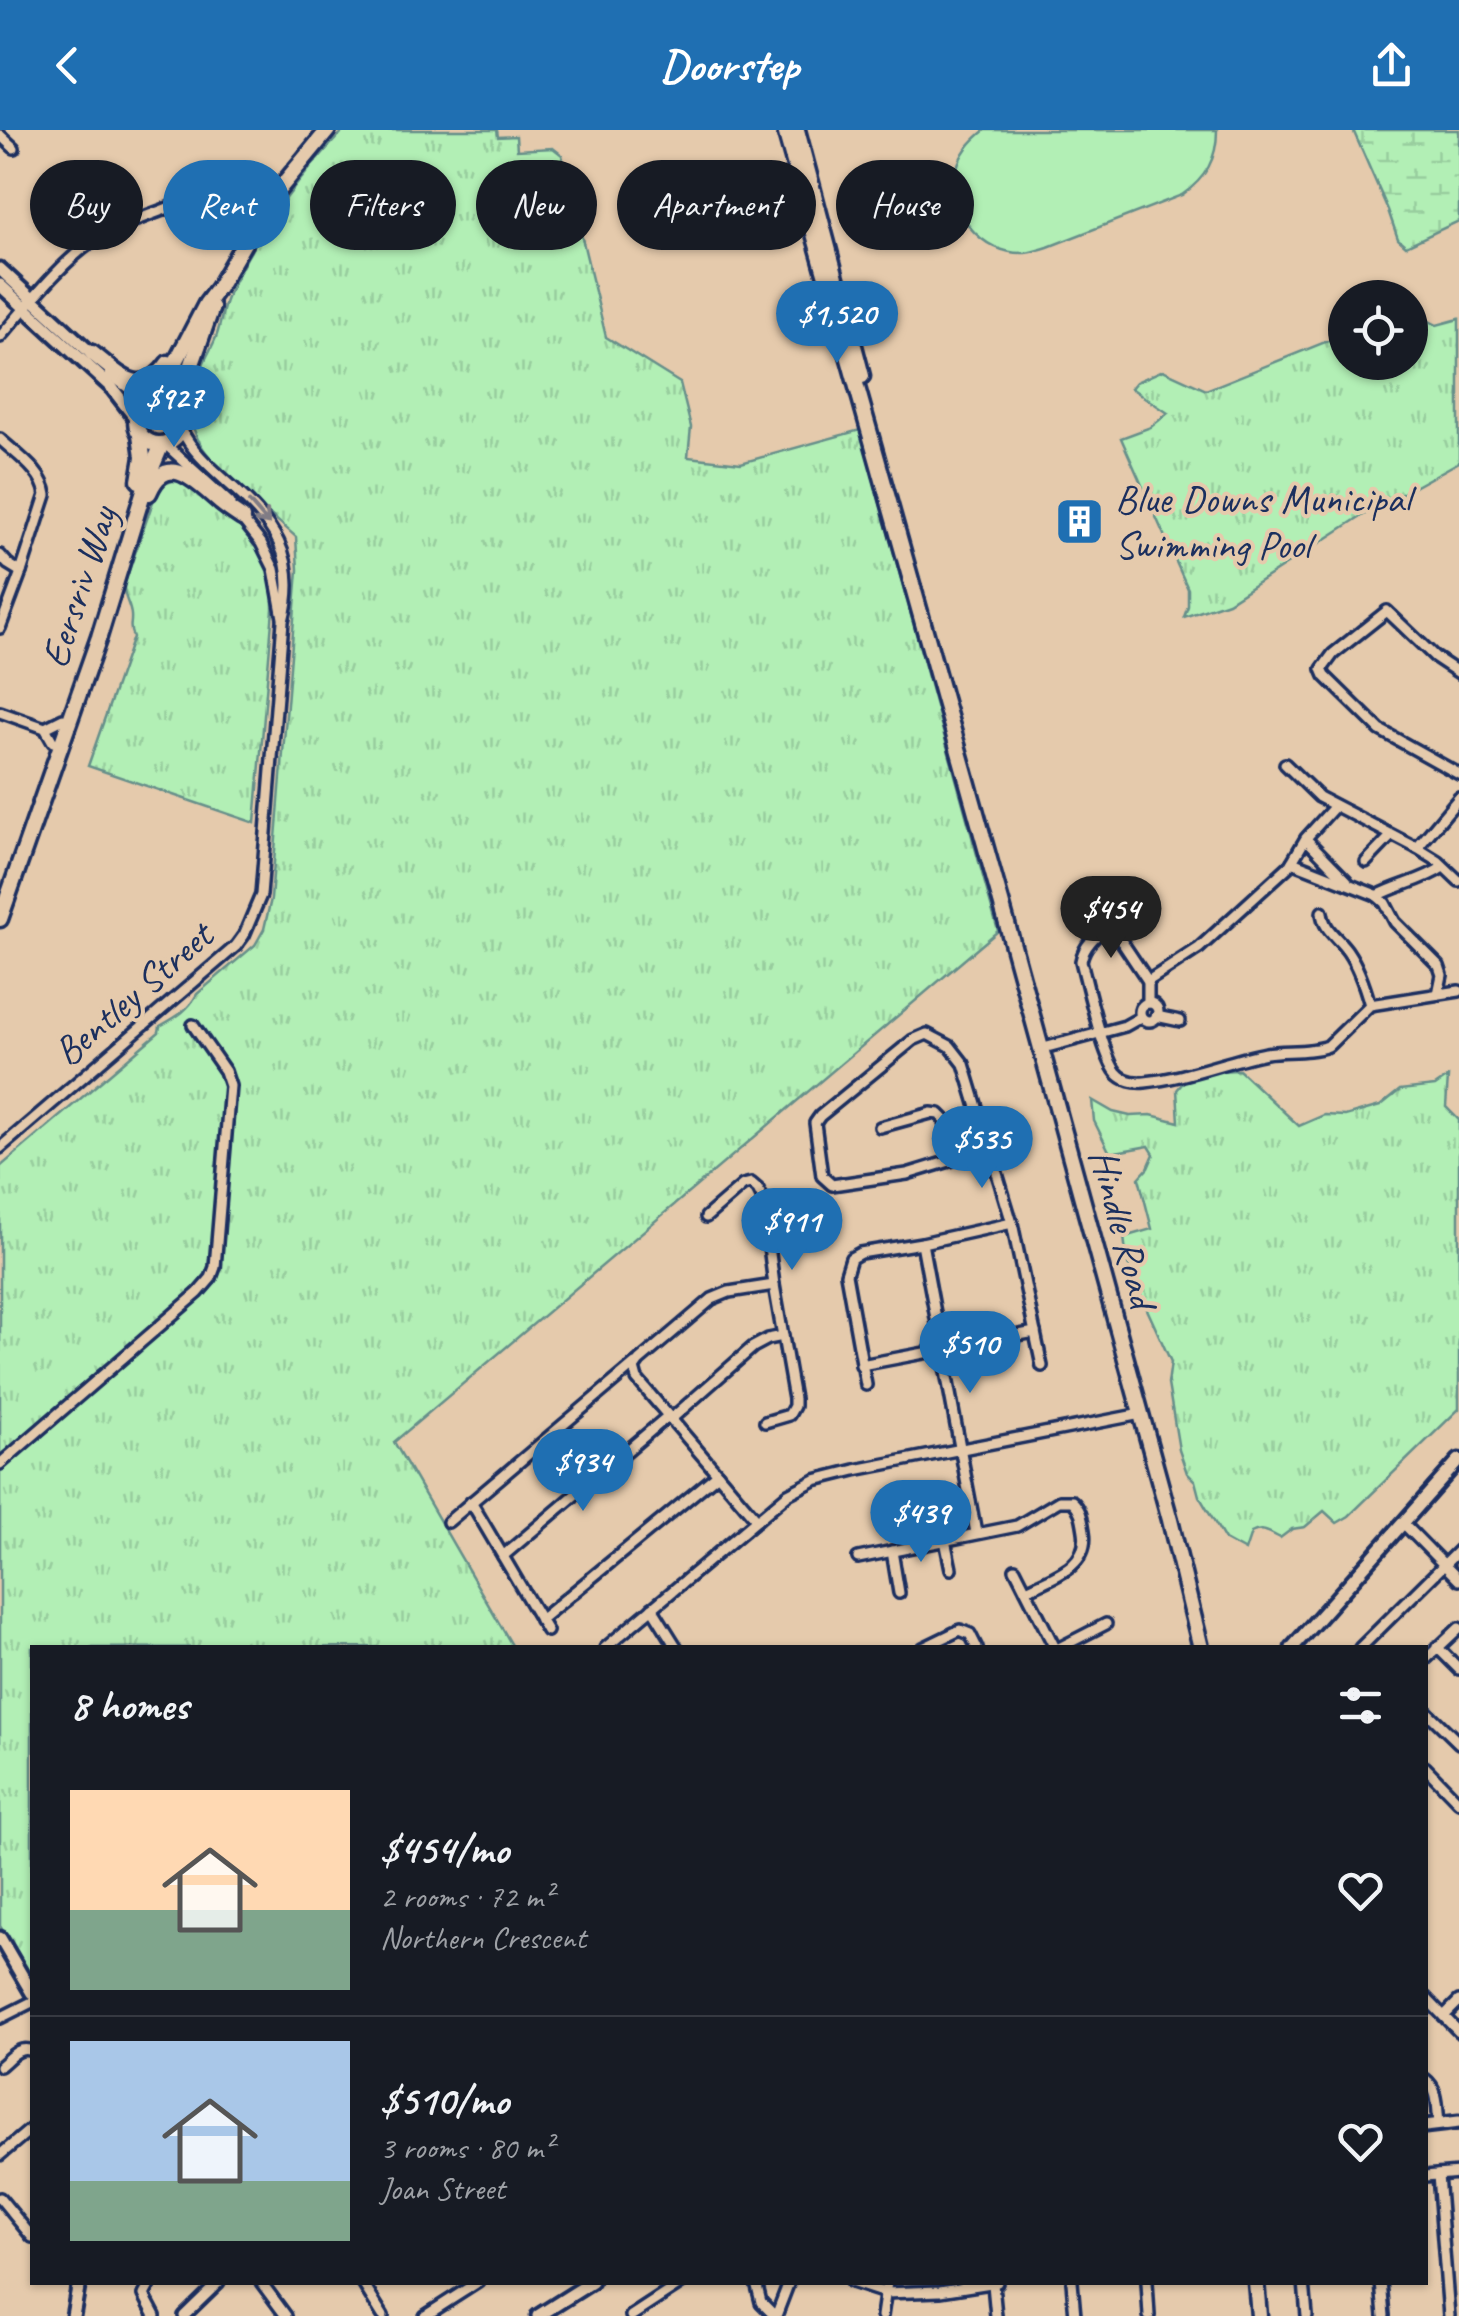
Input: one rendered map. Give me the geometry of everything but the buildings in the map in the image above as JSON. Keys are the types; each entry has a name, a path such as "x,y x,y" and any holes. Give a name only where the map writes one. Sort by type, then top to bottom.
{"main road":[{"path":"290,173 328,130"},
{"name":"Hindle Road","path":"785,130 1141,1414 1200,1645"},
{"name":"Hindle Road","path":"797,130 900,537"},
{"path":"92,353 134,383 159,375 188,322 218,288 238,250"},
{"path":"177,407 218,288"},
{"path":"151,400 168,400 177,407 181,418 181,429 163,444 150,443 140,434 136,419 140,408 168,379 206,304"},
{"name":"Eersriv Way","path":"0,898 49,735 63,719 139,483 144,457 140,434"},
{"name":"Eersriv Way","path":"0,919 99,637 148,477 163,444"},
{"path":"131,530 152,485 177,471 188,474 242,518"},
{"path":"1256,2285 1259,2316"}],"street":[{"path":"0,135 14,148"},
{"path":"0,337 88,244 163,211"},
{"path":"0,269 112,388 136,419"},
{"path":"0,285 92,353 120,382 151,400"},
{"name":"Bentley Street","path":"0,1148 236,946 261,895 288,564 268,521 195,452 181,429"},
{"path":"0,439 39,475 46,487 44,504 0,628"},
{"name":"Bentley Street","path":"163,444 229,501 261,543 274,569 283,621"},
{"path":"0,555 21,572"},
{"path":"1459,674 1435,658 1389,612 1384,612 1325,662 1322,669 1370,722 1459,774"},
{"path":"0,712 49,735"},
{"path":"1285,764 1312,791 1417,848 1459,881"},
{"path":"1417,848 1459,798"},
{"path":"1148,981 1199,948 1292,862 1335,806"},
{"path":"1366,862 1391,836"},
{"path":"1306,840 1349,883"},
{"path":"1292,862 1349,883 1385,903 1395,922 1439,966 1442,977 1438,994"},
{"path":"1377,896 1424,879 1444,867"},
{"path":"1098,910 1148,981 1148,1003"},
{"path":"1322,912 1326,926 1350,954 1370,1005"},
{"path":"1110,924 1095,936 1082,957 1101,1033 1118,1074 1127,1080 1146,1082 1262,1054 1321,1049 1370,1005 1459,991"},
{"path":"1148,1003 1157,1008 1156,1016"},
{"path":"1141,1017 1140,1009 1148,1003"},
{"path":"1141,1017 1148,1021 1156,1016 1180,1022"},
{"path":"1040,1049 1124,1026 1141,1017"},
{"path":"0,1464 198,1294 210,1278 218,1258 230,1086 225,1071 194,1025"},
{"path":"990,1149 907,1174 832,1185 822,1176 816,1124 820,1116 914,1040 928,1034 950,1046 964,1064 990,1149 1012,1223 1042,1366"},
{"path":"880,1126 939,1114 957,1158"},
{"path":"706,1217 738,1188 751,1183 763,1199 794,1406 788,1415 765,1422"},
{"path":"866,1385 846,1274 848,1262 860,1253 1012,1223"},
{"path":"922,1243 976,1534"},
{"path":"448,1522 712,1299 774,1285"},
{"path":"861,1365 1035,1332"},
{"path":"503,1556 752,1347 784,1336"},
{"path":"637,1362 636,1379 757,1520"},
{"path":"609,1645 788,1494 815,1480 1141,1414"},
{"path":"1300,1645 1459,1460"},
{"path":"540,1620 718,1474"},
{"path":"858,1558 1017,1526 1059,1501 1076,1504 1086,1542 1084,1551 1069,1568 1026,1590"},
{"path":"471,1502 547,1632"},
{"path":"1403,1523 1459,1580"},
{"path":"945,1540 951,1569"},
{"path":"1363,1645 1459,1550"},
{"path":"892,1551 899,1593"},
{"path":"1015,1568 1055,1645"},
{"path":"652,1608 676,1645"},
{"path":"1063,1645 1106,1624"},
{"path":"1428,1657 1459,1628"},
{"path":"928,1645 960,1630 970,1634 976,1645"},
{"path":"1437,1648 1459,1669"},
{"path":"1428,1713 1459,1742"},
{"path":"1428,1770 1459,1802"},
{"path":"0,1938 30,1990"},
{"path":"1428,2000 1459,2032"},
{"path":"1444,2016 1459,2002"},
{"path":"0,2018 30,2003"},
{"path":"0,2066 18,2051 30,2050"},
{"path":"1428,2080 1435,2091 1432,2125 1459,2122"},
{"path":"0,2156 30,2132"},
{"path":"1428,2176 1459,2174"},
{"path":"1438,2175 1448,2316"},
{"path":"0,2198 30,2235"},
{"path":"73,2316 78,2285"},
{"path":"138,2285 155,2316"},
{"path":"144,2295 149,2285"},
{"path":"184,2316 216,2285"},
{"path":"263,2285 286,2316"},
{"path":"364,2285 383,2316"},
{"path":"425,2316 473,2285"},
{"path":"538,2316 587,2285"},
{"path":"636,2315 679,2285"},
{"path":"757,2285 760,2302 776,2316 787,2285"},
{"path":"882,2316 886,2288 940,2291 987,2285"},
{"path":"995,2285 996,2316"},
{"path":"1072,2285 1075,2316"},
{"path":"1146,2285 1150,2316"},
{"path":"1304,2285 1307,2316"},
{"path":"1382,2285 1384,2316"}],"green space":[{"path":"344,130 497,130 498,137 516,136 517,150 553,148 563,160 476,160 476,250 585,250 606,337 680,383 691,427 688,457 741,463 860,430 998,931 394,1442 512,1645 30,1645 30,1976 0,1926 0,1167 159,1032 160,1026 186,1009 197,994 255,945 264,929 271,899 298,570 296,537 213,461 196,435 190,409 227,298 251,250 290,250 293,189 310,168 310,250 456,250 456,160 317,160"},
{"path":"985,130 1217,130 1208,167 1182,195 1025,253 994,247 974,231 974,160 960,160"},
{"path":"1353,130 1459,130 1459,221 1406,246 1398,239"},
{"path":"1459,319 1459,462 1358,518 1228,602 1184,617 1188,589 1121,438 1151,427 1168,413 1131,388 1136,382 1163,370 1206,390 1328,341 1328,380 1428,380 1428,320 1437,325"},
{"path":"179,479 204,494 242,528 259,551 270,577 273,609 255,823 88,766 133,637 124,585 156,493 163,484"},
{"path":"1239,1070 1299,1126 1324,1115 1345,1116 1380,1106 1400,1090 1435,1086 1448,1077 1446,1107 1459,1120 1459,1409 1349,1516 1337,1523 1324,1511 1305,1527 1292,1529 1280,1538 1255,1531 1245,1551 1225,1540 1199,1496 1195,1481 1187,1473 1179,1450 1168,1384 1171,1362 1127,1261 1124,1237 1152,1229 1139,1178 1154,1154 1149,1146 1110,1153 1094,1121 1092,1100 1113,1112 1179,1122 1177,1090 1192,1072"}],"place":[{"name":"Blue Downs Municipal Swimming Pool","path":"1080,522"}]}
